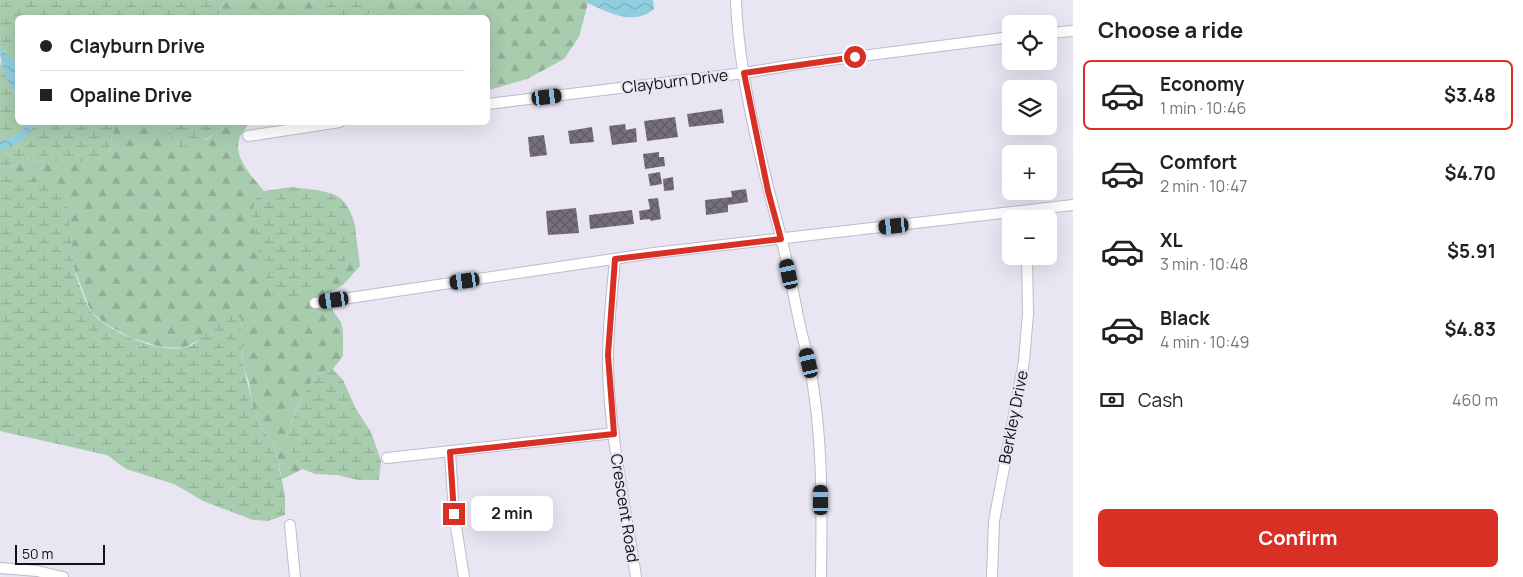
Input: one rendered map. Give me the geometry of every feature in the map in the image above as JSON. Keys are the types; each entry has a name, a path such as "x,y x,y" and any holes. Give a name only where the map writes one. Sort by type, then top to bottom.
{"street":[{"path":"736,0 744,73 768,191 781,239 809,363 820,439 821,577"},
{"path":"1057,32 1073,31"},
{"name":"Clayburn Drive","path":"490,104 744,73 799,64 1002,38"},
{"path":"248,136 320,125"},
{"path":"1049,210 1073,205"},
{"path":"315,303 615,259 781,239 1002,217"},
{"name":"Crescent Road","path":"615,259 608,340 608,370 614,434 636,577"},
{"name":"Berkley Drive","path":"992,577 994,521 1024,362 1028,314 1028,265"},
{"path":"387,458 614,434"},
{"path":"450,452 454,514 464,577"},
{"path":"290,525 295,577"},
{"path":"0,568 37,571 63,577"}],"green space":[{"path":"0,0 229,0 223,4 219,15 15,15 15,62 0,47"},
{"path":"229,0 306,0 316,4 326,15 219,15 223,4"},
{"path":"306,0 377,0 377,4 368,15 325,15 316,4"},
{"path":"377,0 586,0 588,3 579,37 564,59 527,79 490,89 490,15 368,15"},
{"path":"0,62 15,92 15,125 26,125 20,133 0,141"},
{"path":"34,125 115,125 109,152 88,162 24,159 12,166 18,178 47,184 61,192 69,217 75,271 84,298 92,313 110,327 134,340 172,348 183,348 193,345 232,313 241,318 243,365 258,425 274,443 285,496 285,515 268,521 253,520 203,501 174,484 126,469 107,455 0,431 0,149 8,147"},
{"path":"115,125 167,125 169,134 206,140 227,125 247,125 240,138 238,147 246,167 264,191 254,200 348,254 356,235 360,266 343,285 329,293 333,311 341,322 343,331 343,356 333,369 315,375 291,422 293,455 303,469 282,479 274,443 258,425 243,365 241,318 218,323 203,338 184,348 161,347 131,338 106,324 91,312 74,268 67,210 36,183 18,178 12,166 24,159 59,161 109,152"},
{"path":"168,125 227,125 201,142 188,146 180,147 169,134"},
{"path":"292,187 324,192 340,198 353,219 356,229 355,240 341,267 321,288 310,294 299,296 273,296 257,249 253,225 254,200 264,191"},
{"path":"333,369 343,380 356,409 371,432 381,461 379,480 358,480 337,475 315,474 303,469 293,455 287,433 300,402 315,375"}],"water":[{"path":"586,0 653,0 654,9 638,17 621,16 596,7"},
{"path":"0,47 15,62 15,92 4,73"},
{"path":"26,125 33,125 29,133 21,140 11,146 0,149 0,141 20,133"}],"building":[{"path":"722,109 724,123 689,127 687,114"},
{"path":"675,117 678,137 647,141 644,121"},
{"path":"625,124 626,130 636,128 637,142 612,145 609,126"},
{"path":"592,127 594,142 570,144 568,131"},
{"path":"544,135 547,155 530,157 528,137"},
{"path":"659,152 659,157 664,157 665,166 645,169 643,154"},
{"path":"660,172 662,184 650,186 648,174"},
{"path":"673,177 674,190 664,191 663,179"},
{"path":"746,189 748,202 728,205 728,212 706,215 705,200 732,197 731,191"},
{"path":"658,198 661,219 651,221 650,219 640,220 639,211 650,209 648,199"},
{"path":"576,208 579,233 548,235 546,211"},
{"path":"632,210 634,224 590,229 589,215"}],"route":[{"path":"454,514 450,452 614,434 608,370 608,340 615,259 781,239 768,191 744,73 855,57"}]}
